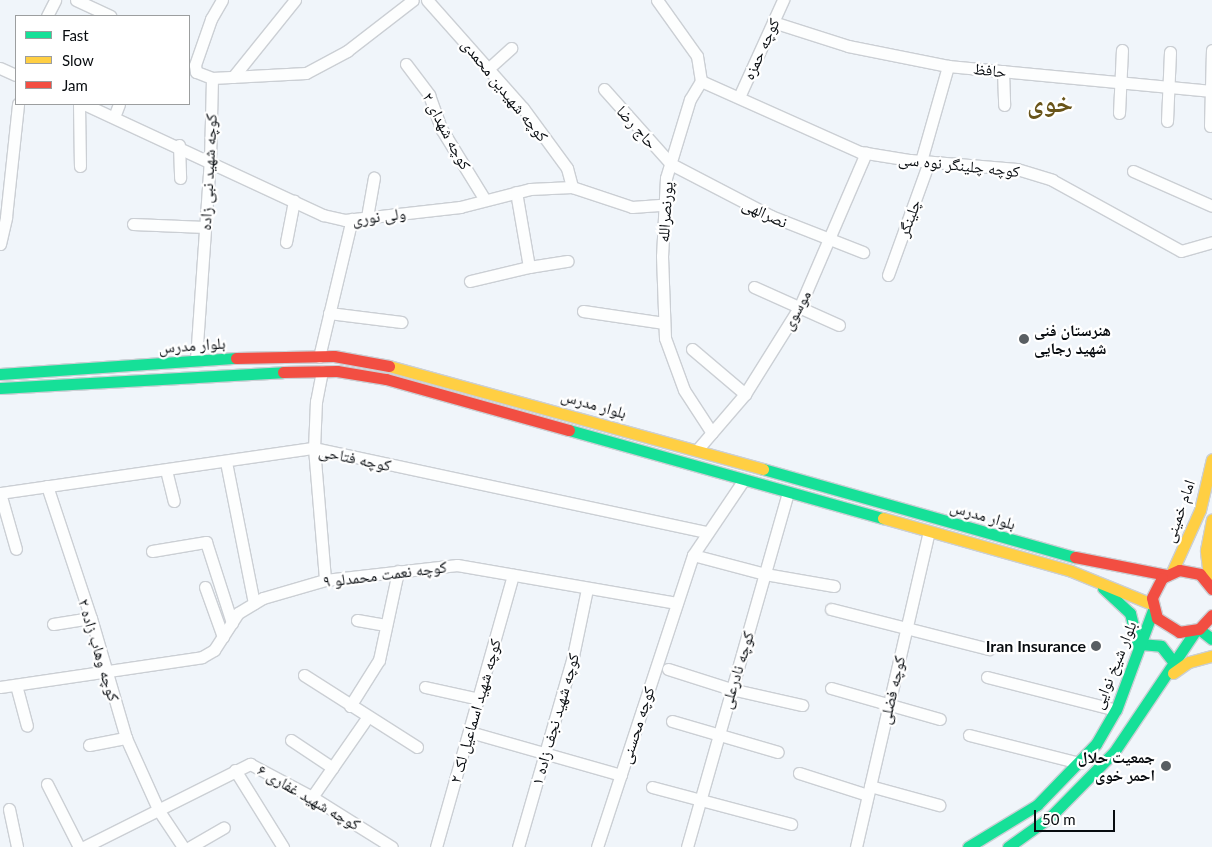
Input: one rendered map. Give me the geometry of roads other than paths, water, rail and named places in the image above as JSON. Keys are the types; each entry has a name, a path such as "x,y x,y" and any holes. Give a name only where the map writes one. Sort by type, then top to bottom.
{"main road":[{"name":"بلوار مدرس","path":"0,374 196,359 319,356 385,365 697,450 1077,558 1127,569 1169,574 1193,572 1211,587"},
{"name":"بلوار مدرس","path":"0,388 322,371 386,380 1090,578 1120,589 1153,607"},
{"name":"امام خمینی","path":"1153,607 1156,587 1169,574 1186,548 1200,510 1212,459"},
{"path":"1211,587 1206,550 1212,520"},
{"path":"1186,548 1195,554 1206,550"},
{"path":"1120,589 1132,588 1136,582 1127,569"},
{"path":"1090,578 1130,613 1140,646 1161,646 1175,664"},
{"path":"1153,607 1157,618 1170,630 1198,629 1212,639"},
{"name":"بلوار شیخ نوایی","path":"968,847 1037,805 1080,763 1096,744 1116,710 1153,607"},
{"path":"1008,847 1050,817 1088,782 1114,752 1198,629 1212,614"},
{"path":"1167,677 1189,662 1212,656"}],"street":[{"path":"48,15 55,0"},
{"path":"76,0 108,15"},
{"path":"222,0 208,26 195,65 196,72 212,78 306,73 347,51 413,0"},
{"path":"234,77 295,0"},
{"name":"کوچه شهیدین محمدی","path":"427,0 489,68 567,168 572,187"},
{"path":"657,0 697,56 701,81"},
{"name":"کوچه حمزه","path":"739,97 783,0"},
{"name":"حافظ","path":"773,22 848,46 948,66 1211,91"},
{"path":"489,68 511,48"},
{"path":"1119,113 1122,50"},
{"path":"1210,126 1212,50"},
{"path":"1167,121 1170,52"},
{"name":"کوچه شهدای ۲","path":"406,64 430,95 442,130 485,200"},
{"name":"چلینگر","path":"888,275 925,161 948,66"},
{"path":"0,68 15,75"},
{"path":"1003,71 1004,106"},
{"name":"کوچه شهید نبی زاده","path":"196,359 210,160 212,78"},
{"name":"کوچه چلینگر نوه سی","path":"701,81 866,153 925,161 1017,169 1052,180 1181,251 1212,242"},
{"name":"پورنصرالله","path":"701,81 690,99 671,164 663,205 664,323 665,338 684,390 712,433"},
{"name":"حاج رضا","path":"604,89 671,164"},
{"path":"0,244 4,200 18,105"},
{"path":"79,105 80,166"},
{"path":"114,117 119,105"},
{"name":"ولی نوری","path":"98,106 114,117 179,145 323,215 352,219 460,207 516,192 572,187 632,206 663,205"},
{"path":"179,145 180,178"},
{"name":"موسوی","path":"697,450 745,394 800,306 866,153"},
{"name":"نصرالهی","path":"671,164 744,204 829,241 863,252"},
{"path":"1134,171 1212,206"},
{"path":"367,217 374,178"},
{"path":"516,192 529,267"},
{"path":"286,242 294,201"},
{"path":"319,356 352,219"},
{"path":"132,224 205,227"},
{"path":"470,281 529,267 568,261"},
{"path":"754,287 839,325"},
{"path":"583,311 664,323"},
{"path":"330,313 401,322"},
{"path":"692,349 745,394"},
{"path":"322,371 316,401 314,448 325,580"},
{"name":"کوچه فتاحی","path":"0,493 314,448 707,532"},
{"path":"226,462 254,604"},
{"path":"166,470 174,502"},
{"name":"کوچه محسنی","path":"597,847 693,555 743,481"},
{"name":"کوچه وهاب زاده ۲","path":"47,486 91,618 126,738 159,811 183,847"},
{"path":"0,493 16,549"},
{"name":"کوچه نادرعلی","path":"687,847 788,493"},
{"name":"کوچه فضلی","path":"856,847 929,532"},
{"path":"152,550 206,542 232,623"},
{"path":"693,555 765,574 834,586"},
{"name":"کوچه نعمت محمدلو ۹","path":"0,687 202,656 214,650 238,613 254,604 325,580 458,565 587,589 677,603"},
{"path":"350,706 379,660 398,571"},
{"name":"کوچه شهید اسماعیل لک ۲","path":"436,847 513,575"},
{"path":"205,587 223,637"},
{"name":"کوچه شهید نجف زاده ۱","path":"518,847 573,656 587,589"},
{"path":"831,608 907,626 989,649"},
{"path":"54,624 91,618"},
{"path":"357,620 386,625"},
{"path":"668,669 731,689 802,705"},
{"path":"304,675 367,718 417,747"},
{"path":"987,677 1116,710"},
{"path":"16,684 27,726"},
{"path":"425,687 479,699"},
{"path":"831,688 889,702 940,719"},
{"path":"312,797 367,718"},
{"path":"672,721 719,733 778,752"},
{"path":"470,732 621,775"},
{"path":"968,735 1080,763"},
{"path":"89,745 126,738"},
{"path":"291,740 333,768"},
{"name":"کوچه شهید غفاری ۶","path":"235,770 250,764 312,797 392,847"},
{"path":"84,847 159,811 235,770 283,847"},
{"path":"799,773 939,804"},
{"path":"47,784 79,847"},
{"path":"652,787 791,824"},
{"path":"9,809 17,847"},
{"path":"190,847 224,827"}],"place":[{"name":"هنرستان فنی شهید رجایی","path":"1024,339"},
{"name":"Iran Insurance","path":"1096,646"},
{"name":"جمعیت حلال احمر خوی","path":"1166,766"}],"district":[{"name":"خوی","path":"1050,103"}]}
